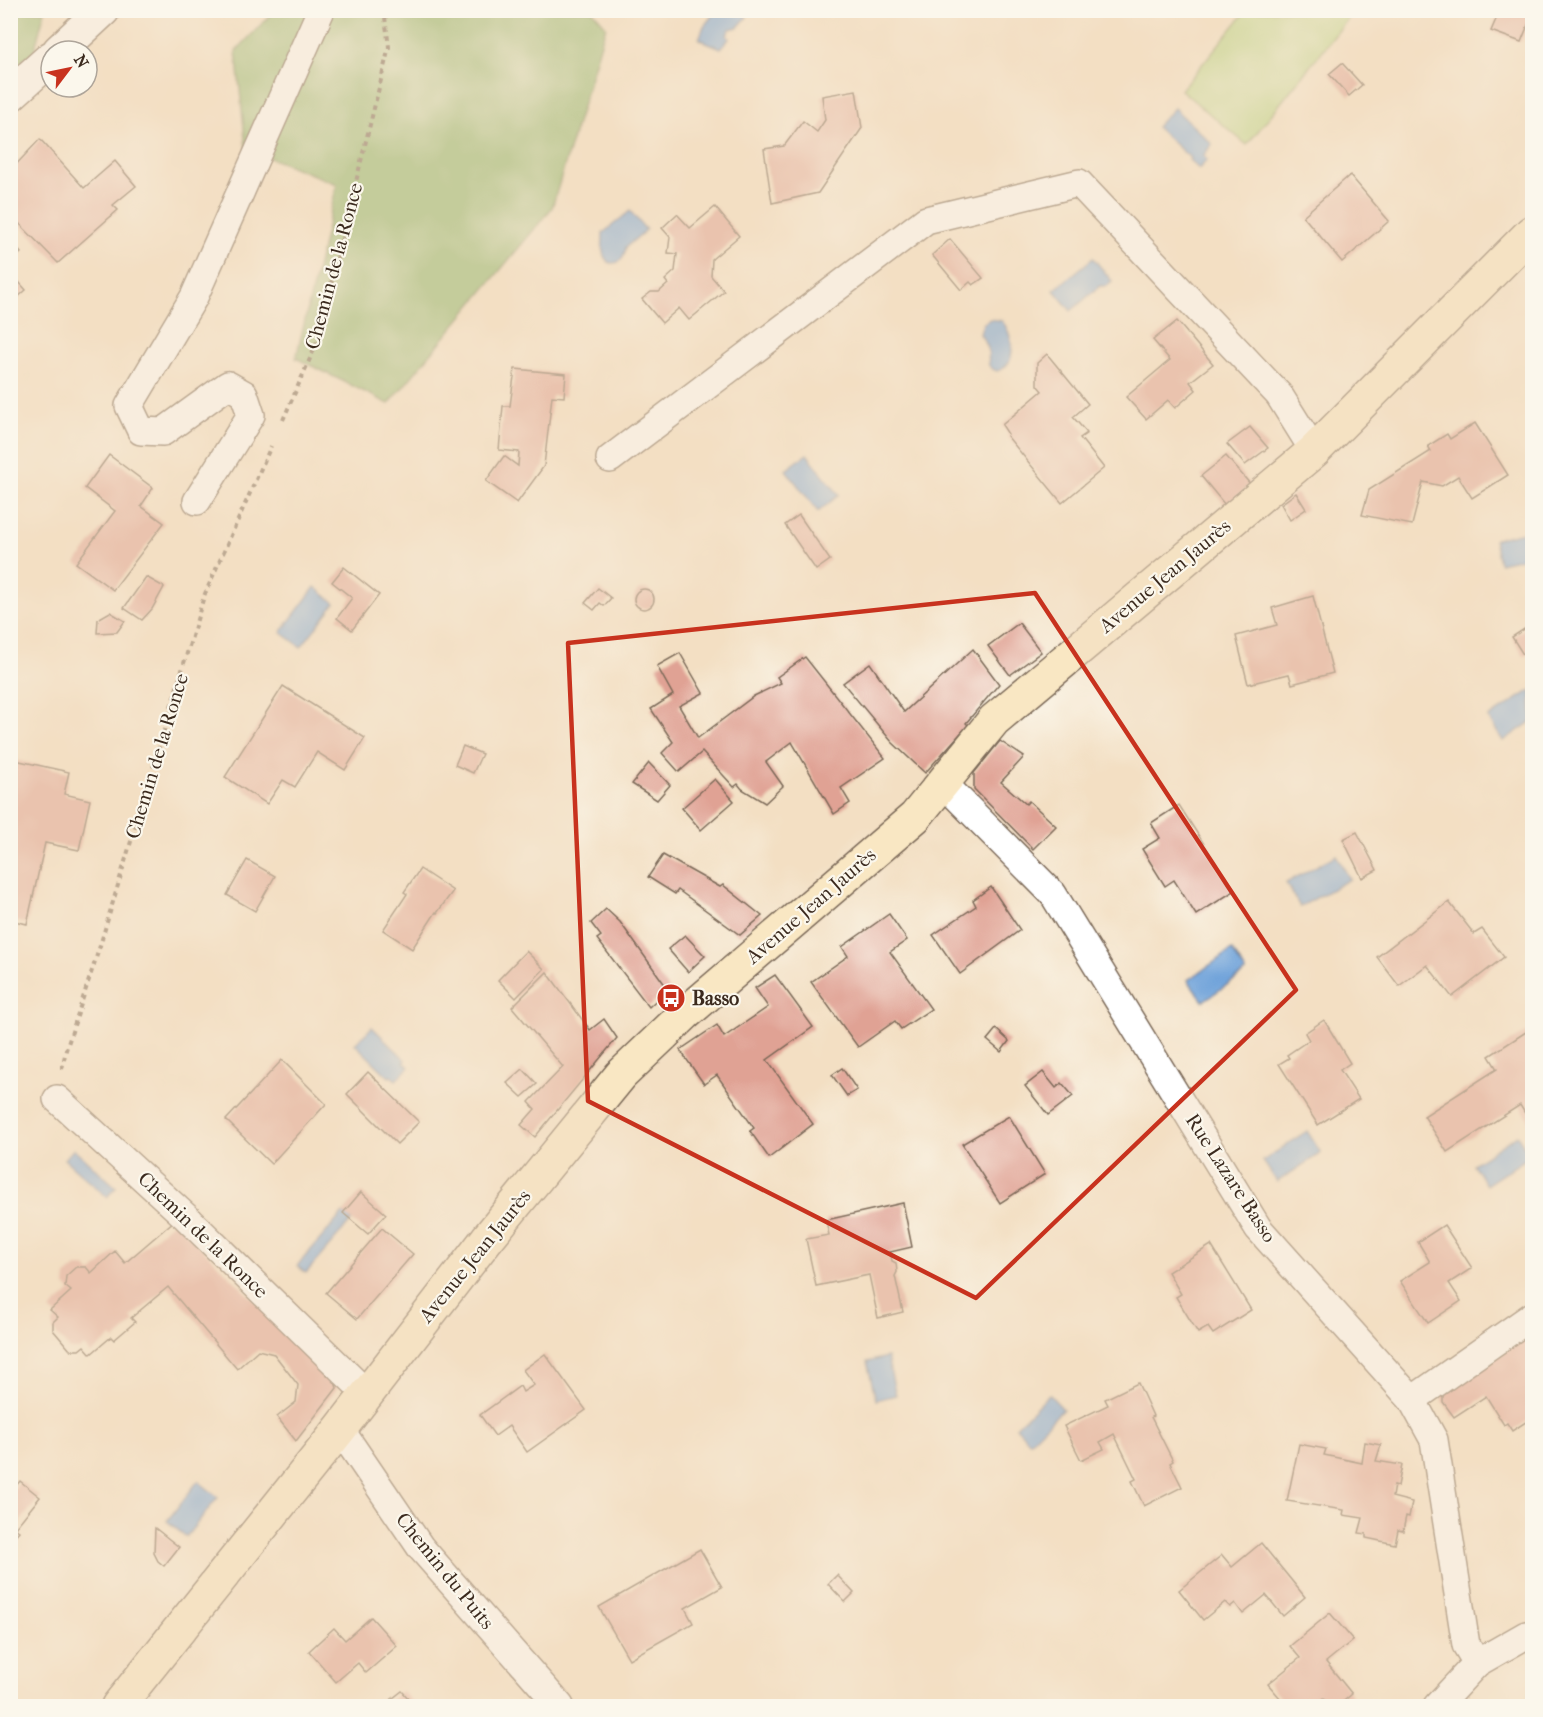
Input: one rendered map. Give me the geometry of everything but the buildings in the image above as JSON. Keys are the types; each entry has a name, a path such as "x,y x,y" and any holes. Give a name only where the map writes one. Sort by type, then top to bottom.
{"main road":[{"name":"Avenue Jean Jaurès","path":"118,1707 340,1430 366,1393 487,1239 621,1075 685,1014 915,817 994,720 1314,451 1533,232"}],"street":[{"path":"72,39 103,10"},
{"path":"197,501 251,416 244,394 228,385 163,432 141,431 129,406 194,297 321,10"},
{"path":"10,95 39,69"},
{"path":"610,459 926,220 1079,183 1280,395 1314,451"},
{"name":"Rue Lazare Basso","path":"944,784 1053,894 1258,1228 1412,1400 1434,1440 1466,1645 1478,1663"},
{"name":"Chemin de la Ronce","path":"57,1099 186,1217 366,1393"},
{"path":"1412,1400 1533,1316"},
{"name":"Chemin du Puits","path":"340,1430 421,1548 560,1707"},
{"path":"1437,1707 1478,1663 1526,1635 1533,1634"}],"path":[{"name":"Chemin de la Ronce","path":"282,422 316,345 389,47 384,10"},
{"name":"Chemin de la Ronce","path":"57,1099 66,1050 103,938 204,596 272,443"}],"highlighted area":[{"path":"1035,593 1296,990 976,1298 588,1101 568,643"}],"green space":[{"path":"427,10 430,16 439,10 592,10 606,26 552,208 389,404 296,358 337,184 246,149 236,51 274,11"},
{"path":"1355,10 1247,145 1181,90 1246,11"},
{"path":"11,11 45,11 34,52 11,71"}],"water":[{"path":"716,11 742,11 747,17 738,27 730,29 727,35 729,39 721,48 699,39 704,26"},
{"path":"1174,108 1212,144 1203,156 1207,160 1199,169 1156,127"},
{"path":"630,211 646,230 626,247 620,261 610,263 603,254 603,233"},
{"path":"1093,258 1112,281 1106,286 1100,286 1071,311 1054,290"},
{"path":"990,319 1002,321 1011,341 1009,362 997,371 990,367 986,343 980,334 983,324"},
{"path":"807,454 839,495 818,512 786,470"},
{"path":"1532,530 1532,556 1499,563 1494,539"},
{"path":"315,587 335,603 301,647 281,632"},
{"path":"1531,690 1532,721 1503,741 1488,718"},
{"path":"1336,855 1350,879 1300,907 1286,883"},
{"path":"1232,950 1246,972 1203,1001 1188,980"},
{"path":"372,1027 406,1060 404,1062 409,1067 396,1080 389,1077 355,1044"},
{"path":"1307,1131 1321,1153 1277,1182 1263,1161"},
{"path":"1517,1135 1530,1156 1486,1185 1473,1164"},
{"path":"74,1149 116,1187 107,1197 64,1159"},
{"path":"343,1213 352,1220 306,1273 297,1266"},
{"path":"887,1357 896,1395 876,1400 867,1362"},
{"path":"1049,1394 1063,1409 1030,1442 1016,1427"},
{"path":"198,1481 218,1497 186,1537 167,1521"}],"place":[{"name":"Basso","path":"671,998"}]}
